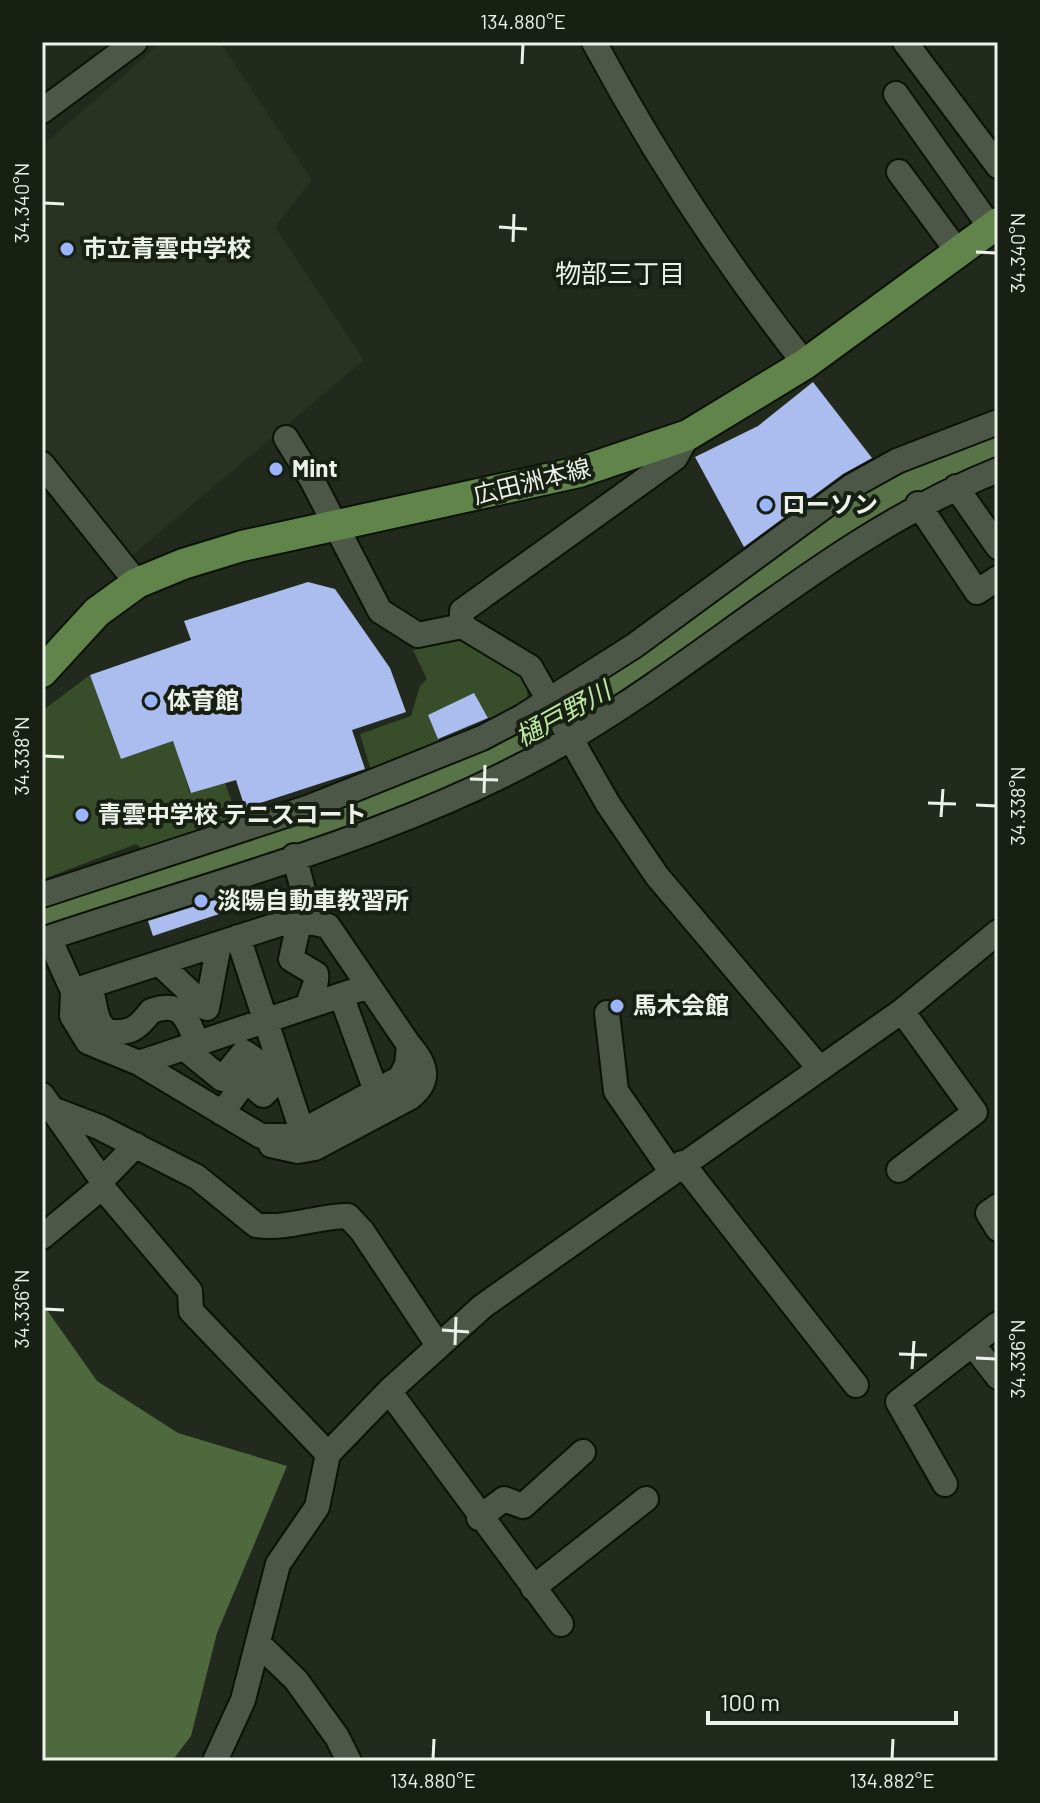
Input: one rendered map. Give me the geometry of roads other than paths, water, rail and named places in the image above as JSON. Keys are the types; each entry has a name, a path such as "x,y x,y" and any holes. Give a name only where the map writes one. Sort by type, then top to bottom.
{"main road":[{"name":"広田洲本線","path":"47,659 97,612 137,583 183,564 242,546 579,472 688,435 805,364 994,226"}],"street":[{"path":"42,111 135,42"},
{"path":"594,42 669,175 750,294 805,364"},
{"path":"905,42 998,166"},
{"path":"896,94 994,226"},
{"path":"899,172 958,252"},
{"path":"42,895 354,790 482,738 634,646 852,486 910,455 998,422"},
{"path":"462,626 462,611 555,540 675,458 688,435"},
{"path":"286,438 338,527 380,611 418,635 462,626 530,667 608,804 657,876 820,1069"},
{"path":"42,464 137,583"},
{"path":"280,1065 267,1068 244,1052 222,1079 191,1046 189,1018 181,1009 170,1006 151,1011 138,1028 129,1032 107,1031 95,1012 96,998 81,988 45,939 429,808 572,738 843,550 918,504 998,470"},
{"path":"956,487 998,547"},
{"path":"918,504 977,592 998,578"},
{"path":"294,856 304,921 297,932 291,959 316,974 317,984 308,1000 309,1006"},
{"path":"304,921 328,926 422,1060 425,1076 422,1088 315,1148 275,1148 139,1063 88,1042 72,1016 81,988 228,940 304,921"},
{"path":"215,1761 243,1700 278,1564 317,1507 328,1454 389,1391 483,1306 676,1167 902,1011 997,934"},
{"path":"159,963 207,1008 228,940"},
{"path":"228,940 265,1021 302,1131"},
{"path":"139,1063 369,986"},
{"path":"341,995 376,1091"},
{"path":"899,1170 975,1112 902,1011"},
{"path":"607,1013 616,1091 856,1385"},
{"path":"257,1134 293,1136 400,1078 407,1065 409,1045"},
{"path":"222,1113 246,1080 263,1095 280,1065"},
{"path":"47,1102 197,1177 256,1225 268,1227 319,1216 348,1216 362,1231 438,1345"},
{"path":"47,1102 102,1184 190,1291 191,1311 328,1454"},
{"path":"42,1237 102,1184 136,1145"},
{"path":"998,1206 988,1213 998,1229"},
{"path":"945,1484 898,1402 998,1324"},
{"path":"973,1345 998,1377"},
{"path":"389,1391 479,1518 561,1624"},
{"path":"479,1518 504,1499 523,1506 583,1452"},
{"path":"533,1588 646,1499"},
{"path":"259,1644 296,1680 337,1737 349,1761"}],"waterway":[{"name":"樋戸野川","path":"42,917 325,824 464,768 531,736 619,684 760,577 835,527 915,483 998,447"}],"place":[{"name":"市立青雲中学校","path":"67,249"},
{"name":"Mint","path":"276,469"},
{"name":"ローソン","path":"766,505"},
{"name":"体育館","path":"151,701"},
{"name":"青雲中学校 テニスコート","path":"82,815"},
{"name":"淡陽自動車教習所","path":"201,901"},
{"name":"馬木会館","path":"617,1006"}],"district":[{"name":"物部三丁目","path":"620,274"}]}
